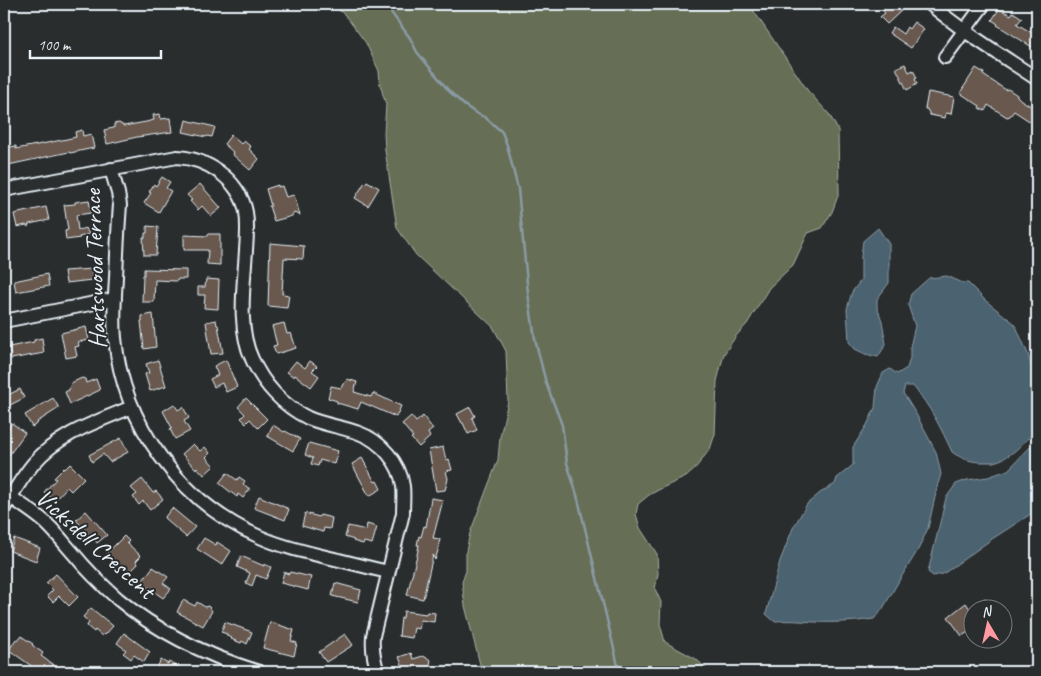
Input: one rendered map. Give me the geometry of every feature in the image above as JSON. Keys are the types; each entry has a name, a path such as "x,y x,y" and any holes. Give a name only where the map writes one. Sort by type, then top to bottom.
{"street":[{"path":"930,4 943,16 1037,79"},
{"path":"945,57 984,4"},
{"path":"4,190 170,158 186,158 203,162 223,175 233,185 246,212 243,312 246,341 251,358 266,383 280,399 295,410 318,422 364,435 380,446 394,460 403,484 403,513 373,636 375,665 378,672"},
{"name":"Hartswood Terrace","path":"111,169 120,205 114,318 115,339 132,407 151,443 173,473 189,490 233,523 260,538 283,546 388,572"},
{"path":"4,322 115,299"},
{"path":"7,503 35,462 58,441 80,428 132,407"},
{"name":"Vicksdell Crescent","path":"7,503 49,526 91,573 118,599 138,614 167,633 201,651 221,660 259,672"}],"green space":[{"path":"331,4 749,4 808,91 829,114 838,130 839,193 832,212 822,228 808,233 793,265 769,288 747,324 724,354 717,381 715,434 710,449 694,470 686,477 649,495 638,504 636,514 640,528 657,554 658,574 655,589 661,602 660,624 665,642 696,659 710,672 482,672 465,606 462,582 466,571 466,551 470,533 498,460 500,437 508,401 506,351 493,327 416,255 397,228 385,150 386,105 380,84 379,71 366,43 345,15"}],"water":[{"path":"878,228 889,244 889,283 877,299 877,307 882,321 886,344 878,357 855,349 849,342 847,309 852,292 861,280 863,241"},
{"path":"947,276 963,283 968,283 986,301 1015,324 1028,354 1037,383 1036,429 1017,449 999,460 981,462 966,459 952,452 925,401 913,386 905,386 903,393 936,452 941,474 928,528 918,550 882,610 874,619 836,622 774,621 766,614 780,561 793,528 807,504 835,484 837,478 853,465 853,447 875,408 877,387 883,373 890,369 897,374 907,368 915,326 908,305 911,294 929,278"},
{"path":"1037,440 1037,510 943,574 933,576 928,572 946,498 956,484 967,480 988,477 1008,470"}],"building":[{"path":"877,4 898,4 903,9 887,24 880,17 885,13"},
{"path":"999,9 1011,15 1013,12 1022,18 1017,24 1032,33 1037,25 1037,49 992,20"},
{"path":"914,22 924,29 911,48 889,33 893,27 903,34 907,27 909,29"},
{"path":"905,64 909,72 913,70 917,78 915,79 917,84 907,90 896,68"},
{"path":"976,68 984,73 983,75 1006,90 1008,89 1037,110 1037,126 1014,111 1007,117 988,105 985,111 960,93"},
{"path":"928,92 954,97 951,114 946,113 945,118 930,115 927,109 925,109"},
{"path":"160,114 161,119 170,118 172,132 107,144 104,130 114,128 114,124 119,123 124,126 146,122 154,120 153,115"},
{"path":"186,120 215,127 212,137 183,132"},
{"path":"82,130 83,136 91,134 94,148 8,165 8,163 4,164 4,148 16,146 16,149 76,137 75,132"},
{"path":"231,135 241,144 244,141 251,147 249,149 259,159 250,170 224,144"},
{"path":"162,177 170,182 166,188 171,191 159,212 144,203 151,193 149,192 154,184 156,186"},
{"path":"367,181 379,188 368,206 355,198"},
{"path":"200,184 221,208 211,216 202,206 198,210 187,195"},
{"path":"278,185 278,187 282,186 286,197 294,195 300,215 294,213 292,216 274,221 266,189"},
{"path":"89,200 91,213 76,215 78,230 86,228 89,234 80,238 66,240 65,231 68,230 64,205"},
{"path":"46,207 49,220 29,224 28,227 26,225 17,227 14,214"},
{"path":"147,226 158,227 156,255 144,255 143,237 145,238 145,233 147,233"},
{"path":"208,234 220,234 220,265 207,264 208,250 184,250 184,235 208,236"},
{"path":"270,243 304,246 303,259 284,258 282,294 289,295 287,308 268,306"},
{"path":"92,269 92,280 66,283 64,271"},
{"path":"144,269 186,270 186,279 178,279 177,281 155,280 154,302 142,302"},
{"path":"47,274 49,286 16,292 14,281"},
{"path":"206,279 219,280 218,309 204,308 205,295 198,295 198,287 205,287"},
{"path":"153,314 156,347 144,349 142,316"},
{"path":"216,320 223,353 211,354 206,322"},
{"path":"284,323 287,334 291,333 296,348 276,354 273,346 277,345 272,326"},
{"path":"86,327 89,340 78,342 79,346 75,347 77,356 66,358 61,333"},
{"path":"42,338 44,353 11,359 9,347 34,342 34,340"},
{"path":"158,360 166,386 150,391 145,374 149,373 146,364"},
{"path":"226,360 237,387 226,392 222,383 214,387 210,379 218,375 214,366"},
{"path":"296,361 305,368 310,361 317,366 312,371 319,376 311,387 295,375 294,377 287,372"},
{"path":"82,378 85,379 86,383 96,379 100,390 70,404 65,392 69,390 71,383"},
{"path":"347,379 357,382 354,392 371,397 373,393 401,406 396,417 361,402 358,409 337,403 337,401 328,398 331,386 341,388"},
{"path":"20,389 24,398 4,408 4,397"},
{"path":"53,398 59,408 32,427 25,415"},
{"path":"246,398 267,419 258,428 250,419 246,423 241,418 245,414 238,407"},
{"path":"174,404 178,410 183,407 189,418 184,421 190,431 175,439 170,429 172,428 163,411"},
{"path":"470,407 475,416 472,418 477,430 468,434 457,414"},
{"path":"411,416 416,422 423,416 433,429 428,433 430,437 419,447 402,424"},
{"path":"12,423 25,433 4,462 4,434"},
{"path":"273,425 300,439 293,451 267,436"},
{"path":"121,438 128,452 110,462 103,454 92,462 89,455"},
{"path":"309,443 338,451 334,464 320,460 318,466 311,464 313,458 305,455"},
{"path":"193,444 200,451 205,447 210,453 206,457 214,466 204,475 182,454"},
{"path":"443,447 446,460 449,459 452,470 446,471 448,479 445,490 436,491 429,450"},
{"path":"362,458 381,489 369,496 352,464"},
{"path":"70,464 84,478 71,491 67,487 54,501 44,492 56,479 54,478"},
{"path":"227,473 237,480 239,477 245,481 243,484 250,489 243,498 238,494 237,497 219,483"},
{"path":"142,479 153,493 156,491 163,499 150,510 143,501 139,505 133,497 137,494 131,488"},
{"path":"259,496 289,509 285,520 254,508"},
{"path":"431,498 443,500 433,538 440,539 440,544 435,560 433,555 423,599 407,595 417,555 419,536 421,537 424,526 426,527"},
{"path":"172,508 195,527 186,537 164,518"},
{"path":"86,511 107,535 97,543 76,520"},
{"path":"305,513 332,518 330,529 324,528 323,532 302,526"},
{"path":"367,524 377,527 372,544 364,542 363,544 345,537 348,526 366,530"},
{"path":"124,536 129,541 127,543 141,556 136,561 138,564 129,573 106,554"},
{"path":"14,538 40,548 36,561 10,551"},
{"path":"204,538 216,545 217,542 231,551 222,565 197,549"},
{"path":"241,556 271,567 266,579 256,575 252,586 246,583 250,573 237,567"},
{"path":"153,567 168,577 163,583 171,589 163,598 148,587 145,590 139,585"},
{"path":"284,572 311,577 308,590 281,583"},
{"path":"56,574 78,597 69,606 59,596 53,602 47,596 53,590 46,583"},
{"path":"335,583 361,590 358,602 332,596"},
{"path":"183,600 195,606 197,602 210,608 212,611 203,626 177,612"},
{"path":"964,605 964,635 962,636 948,617"},
{"path":"91,608 113,626 105,635 102,636 95,630 94,632 87,626 89,622 83,617"},
{"path":"404,611 426,614 427,612 435,613 434,622 421,620 419,629 414,628 412,638 399,636 401,618 403,618"},
{"path":"225,622 252,632 247,644 231,639 227,634 221,632"},
{"path":"270,622 294,630 291,641 297,643 294,656 263,648"},
{"path":"124,633 150,652 144,662 134,655 131,659 123,653 126,650 117,643"},
{"path":"345,634 353,645 326,662 319,652"},
{"path":"21,636 43,653 41,656 63,672 40,672 9,650 16,639 18,640"},
{"path":"411,653 413,659 423,656 431,660 430,664 433,672 405,672 399,657"},
{"path":"161,660 188,672 162,672 156,669"}],"waterway":[{"path":"385,4 410,38 417,52 449,91 464,105 486,118 502,132 507,145 518,189 528,293 535,339 546,383 562,425 567,463 577,495 619,672"}]}
